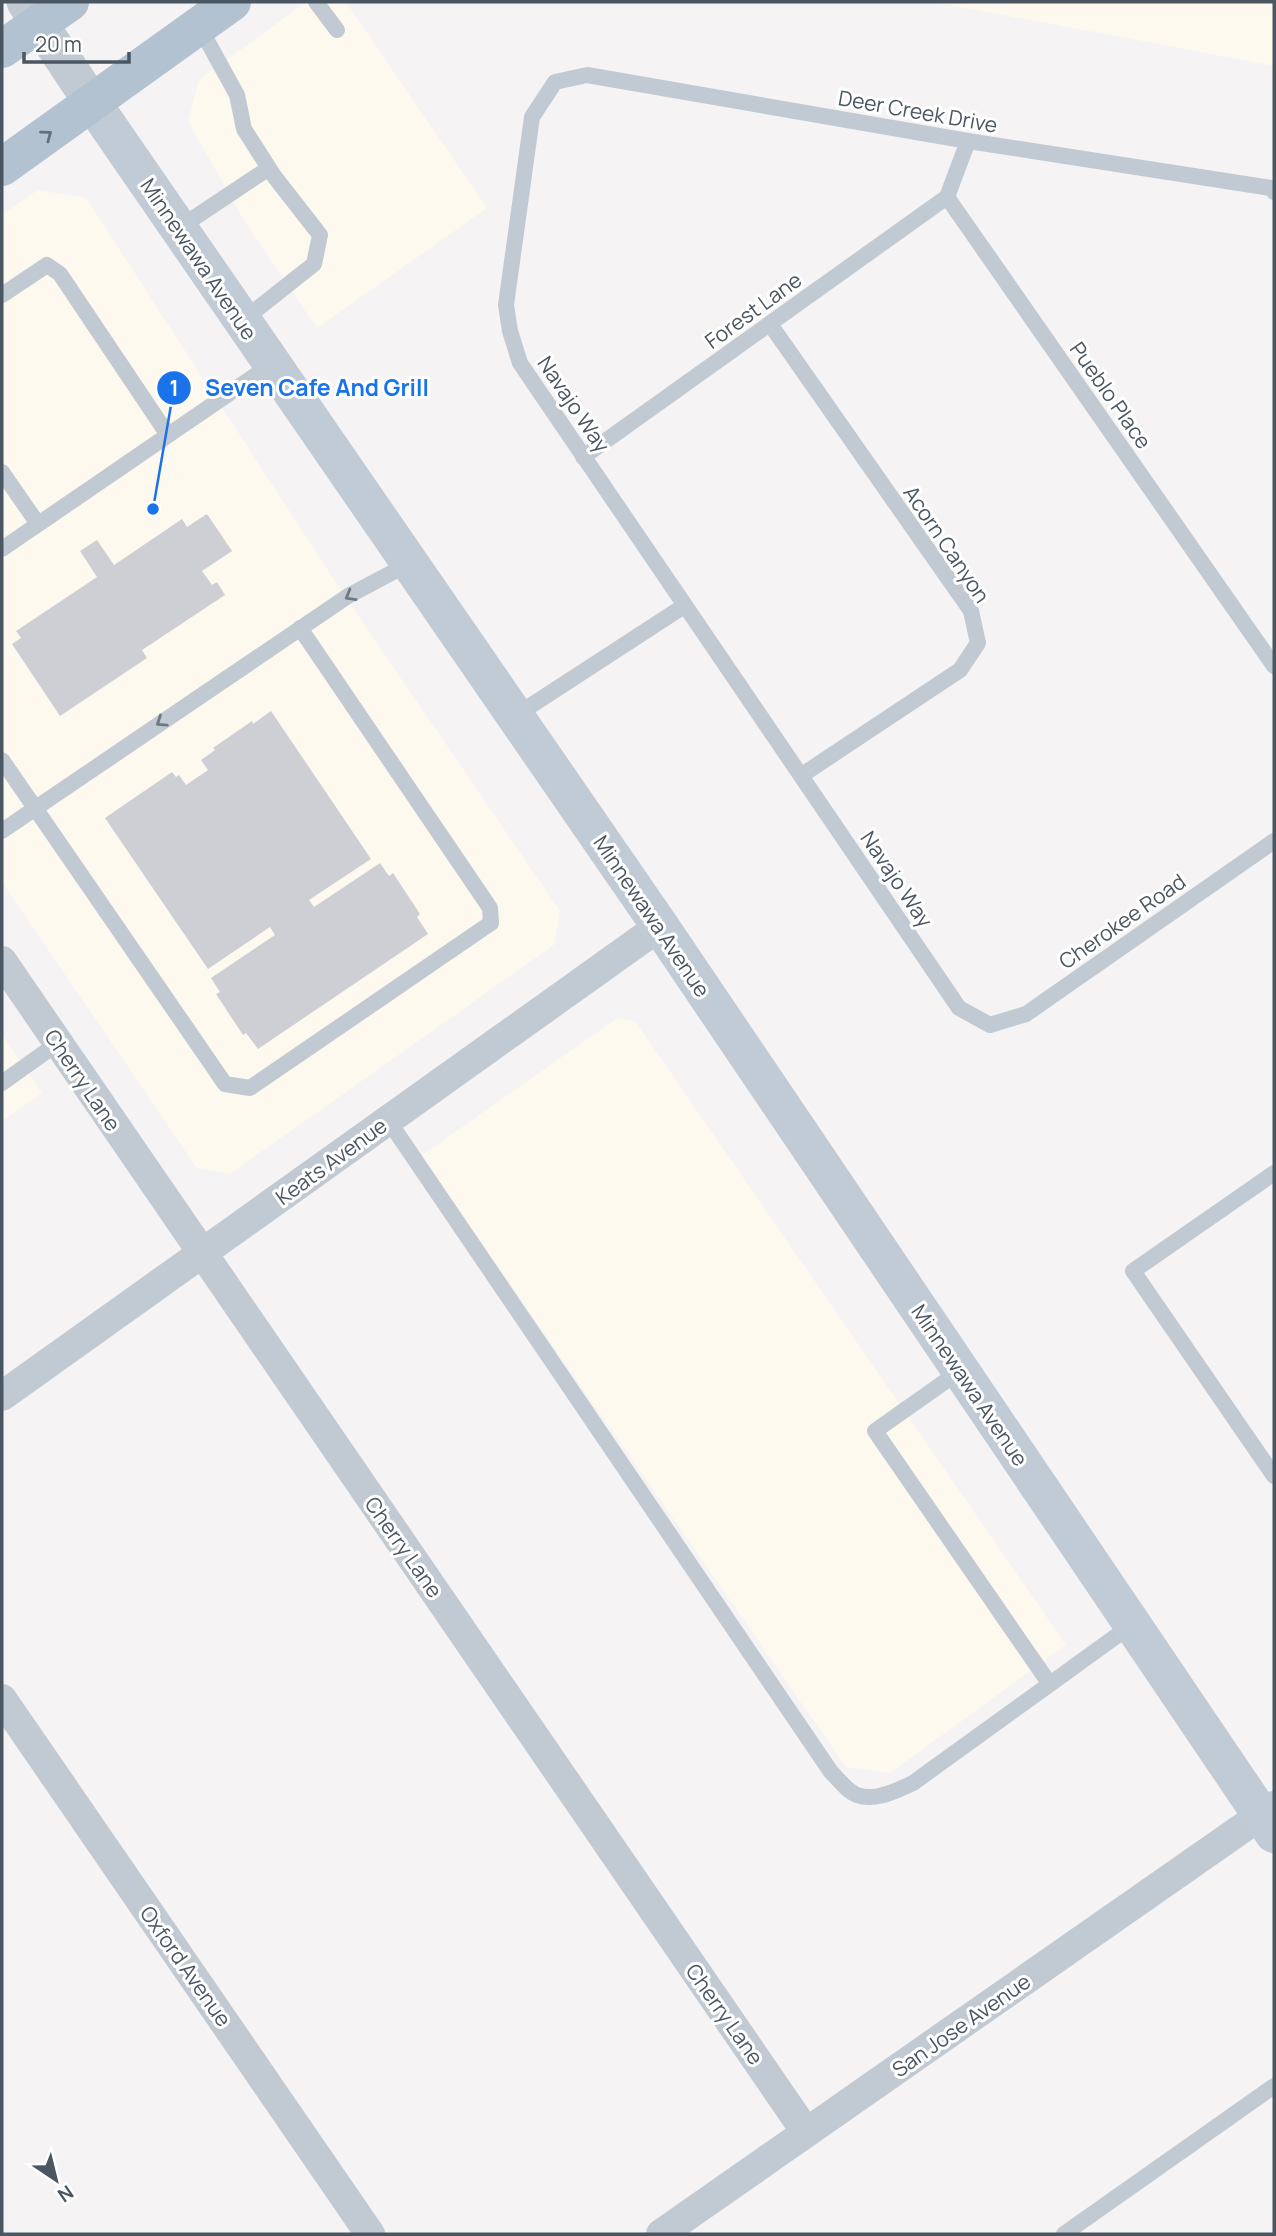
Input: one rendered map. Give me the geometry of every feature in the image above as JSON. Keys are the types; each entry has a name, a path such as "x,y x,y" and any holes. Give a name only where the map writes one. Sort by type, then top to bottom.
{"main road":[{"path":"2,167 232,2"},
{"path":"2,49 45,9"},
{"name":"Minnewawa Avenue","path":"91,101 660,926 1133,1624 1270,1818"}],"street":[{"name":"Minnewawa Avenue","path":"45,9 91,101"},
{"name":"Keats Avenue","path":"2,1396 660,926"},
{"name":"Cherry Lane","path":"2,961 807,2132"},
{"name":"Oxford Avenue","path":"2,1699 370,2234"},
{"name":"San Jose Avenue","path":"660,2234 1270,1818"}],"lane":[{"path":"316,2 337,30"},
{"path":"198,25 237,95 244,129 269,168 320,235 314,264 242,321"},
{"name":"Deer Creek Drive","path":"555,82 587,75 968,141 1271,188 1274,192"},
{"name":"Navajo Way","path":"555,82 532,117 506,304 510,331 520,363 959,1008 989,1026"},
{"path":"947,197 968,141"},
{"path":"179,229 269,168"},
{"name":"Forest Lane","path":"583,457 947,197"},
{"name":"Pueblo Place","path":"947,197 1274,666"},
{"path":"2,295 47,265 60,274 168,435"},
{"name":"Acorn Canyon","path":"770,324 971,611 978,643 960,670 802,775"},
{"path":"2,549 271,364"},
{"path":"2,472 38,524"},
{"path":"2,831 348,596 410,564"},
{"path":"515,716 684,606"},
{"path":"2,760 225,1084 250,1088 491,923 490,908 300,628"},
{"name":"Cherokee Road","path":"989,1026 1026,1014 1274,841"},
{"path":"2,1083 58,1043"},
{"path":"388,1120 831,1772 856,1795 886,1794 913,1783 1133,1624"},
{"path":"1274,1173 1133,1271 1274,1476"},
{"path":"960,1371 876,1431 1049,1683"},
{"path":"1064,2234 1274,2086"}],"shaded area":[{"path":"306,2 346,2 487,208 317,328 245,222 188,121 199,80"},
{"path":"935,2 1274,2 1274,66"},
{"path":"38,190 86,198 342,592 560,911 554,945 230,1174 197,1168 2,882 2,215"},
{"path":"617,1018 635,1021 1066,1645 890,1773 846,1767 421,1156"},
{"path":"2,1035 42,1093 2,1121"}],"building":[{"path":"207,514 232,551 202,571 212,585 217,582 225,595 142,650 147,658 60,716 12,644 21,638 16,631 97,577 80,551 97,540 114,565 182,519 187,527"},
{"path":"271,711 371,859 309,900 314,907 380,863 389,876 393,873 420,914 417,917 428,934 258,1049 246,1033 243,1035 216,994 220,992 211,978 275,935 270,927 208,969 105,818 172,772 176,777 179,775 186,785 208,770 201,760 215,750 213,748"}],"place":[{"name":"Seven Cafe And Grill","path":"153,509"}]}
